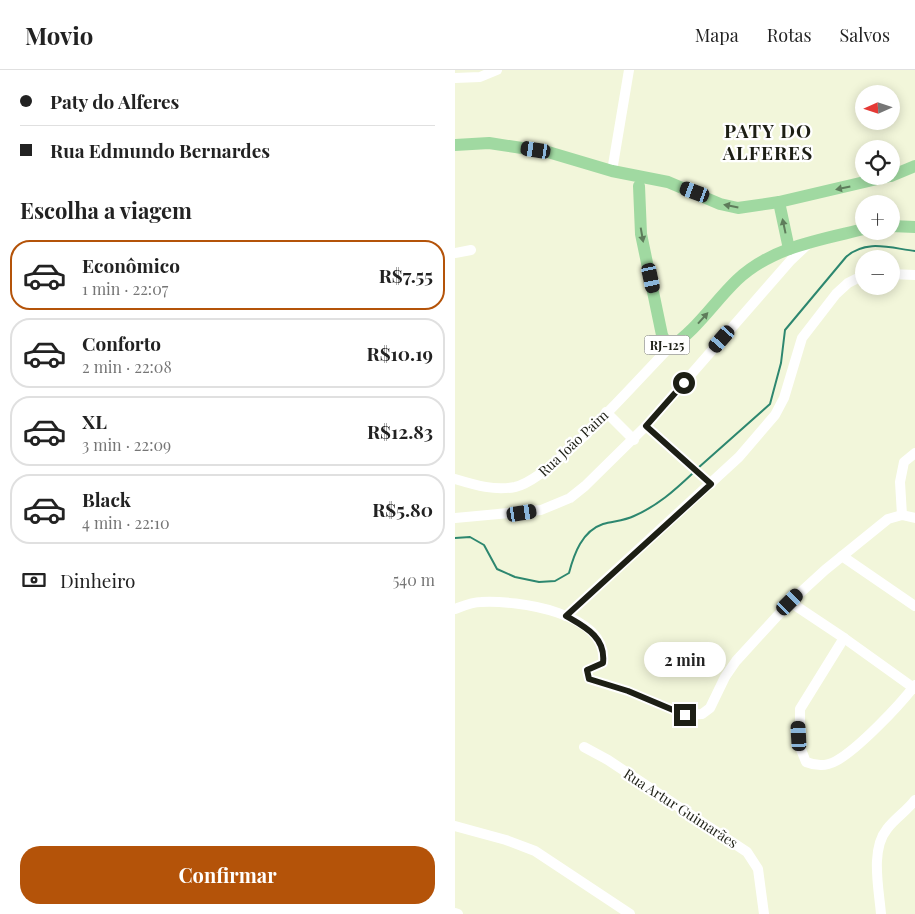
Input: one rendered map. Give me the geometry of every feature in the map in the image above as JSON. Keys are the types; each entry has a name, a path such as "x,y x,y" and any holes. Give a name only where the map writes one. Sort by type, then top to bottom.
{"main road":[{"path":"455,145 489,143 569,157 612,171 663,181 729,207 753,207 855,184"},
{"path":"900,172 915,166"},
{"path":"612,171 628,183 639,186 663,181"},
{"name":"RJ-125","path":"639,186 641,234 662,335 669,348 684,337 736,281 756,264 789,249 855,231"},
{"path":"779,202 789,249"},
{"path":"900,226 915,226"}],"street":[{"path":"455,78 480,78 497,70"},
{"path":"612,171 629,70"},
{"path":"455,518 522,513 555,505 585,486 634,440 791,260 809,243"},
{"path":"455,252 471,250"},
{"path":"900,274 915,275"},
{"path":"566,616 739,457 775,415 783,398 802,338 825,306 848,283 855,280"},
{"name":"Rua João Paim","path":"455,479 482,487 501,489 530,482 557,462 669,348"},
{"path":"606,412 634,440"},
{"path":"646,426 711,484"},
{"path":"902,515 900,482 904,462 915,454"},
{"path":"455,609 481,602 531,605 566,616 593,631 599,642 603,663 587,670 589,679 628,691 685,715 702,714 710,708 725,677 736,661 790,602 842,556 889,519 902,515 915,518"},
{"path":"842,556 915,606"},
{"path":"790,602 844,638 914,687 884,721 837,761 821,765 806,762 800,748 800,708 844,638"},
{"name":"Rua Artur Guimarães","path":"584,747 608,760 747,852 758,869 764,914"},
{"path":"881,914 878,854 881,840 887,829 915,800"},
{"path":"455,826 506,840 535,851 630,914"}],"waterway":[{"path":"698,468 770,404 781,363 785,330 846,257 854,251 870,246 915,251"},
{"path":"455,538 470,537 484,545 497,569 515,577 539,582 555,581 569,573 573,558 580,544 596,527 630,518 650,508 693,473"}],"district":[{"name":"PATY DO ALFERES","path":"768,141"}],"route":[{"path":"684,383 646,426 711,484 566,616 593,631 599,642 603,663 600,666 587,670 586,674 589,679 596,683 628,691 685,715"}]}
